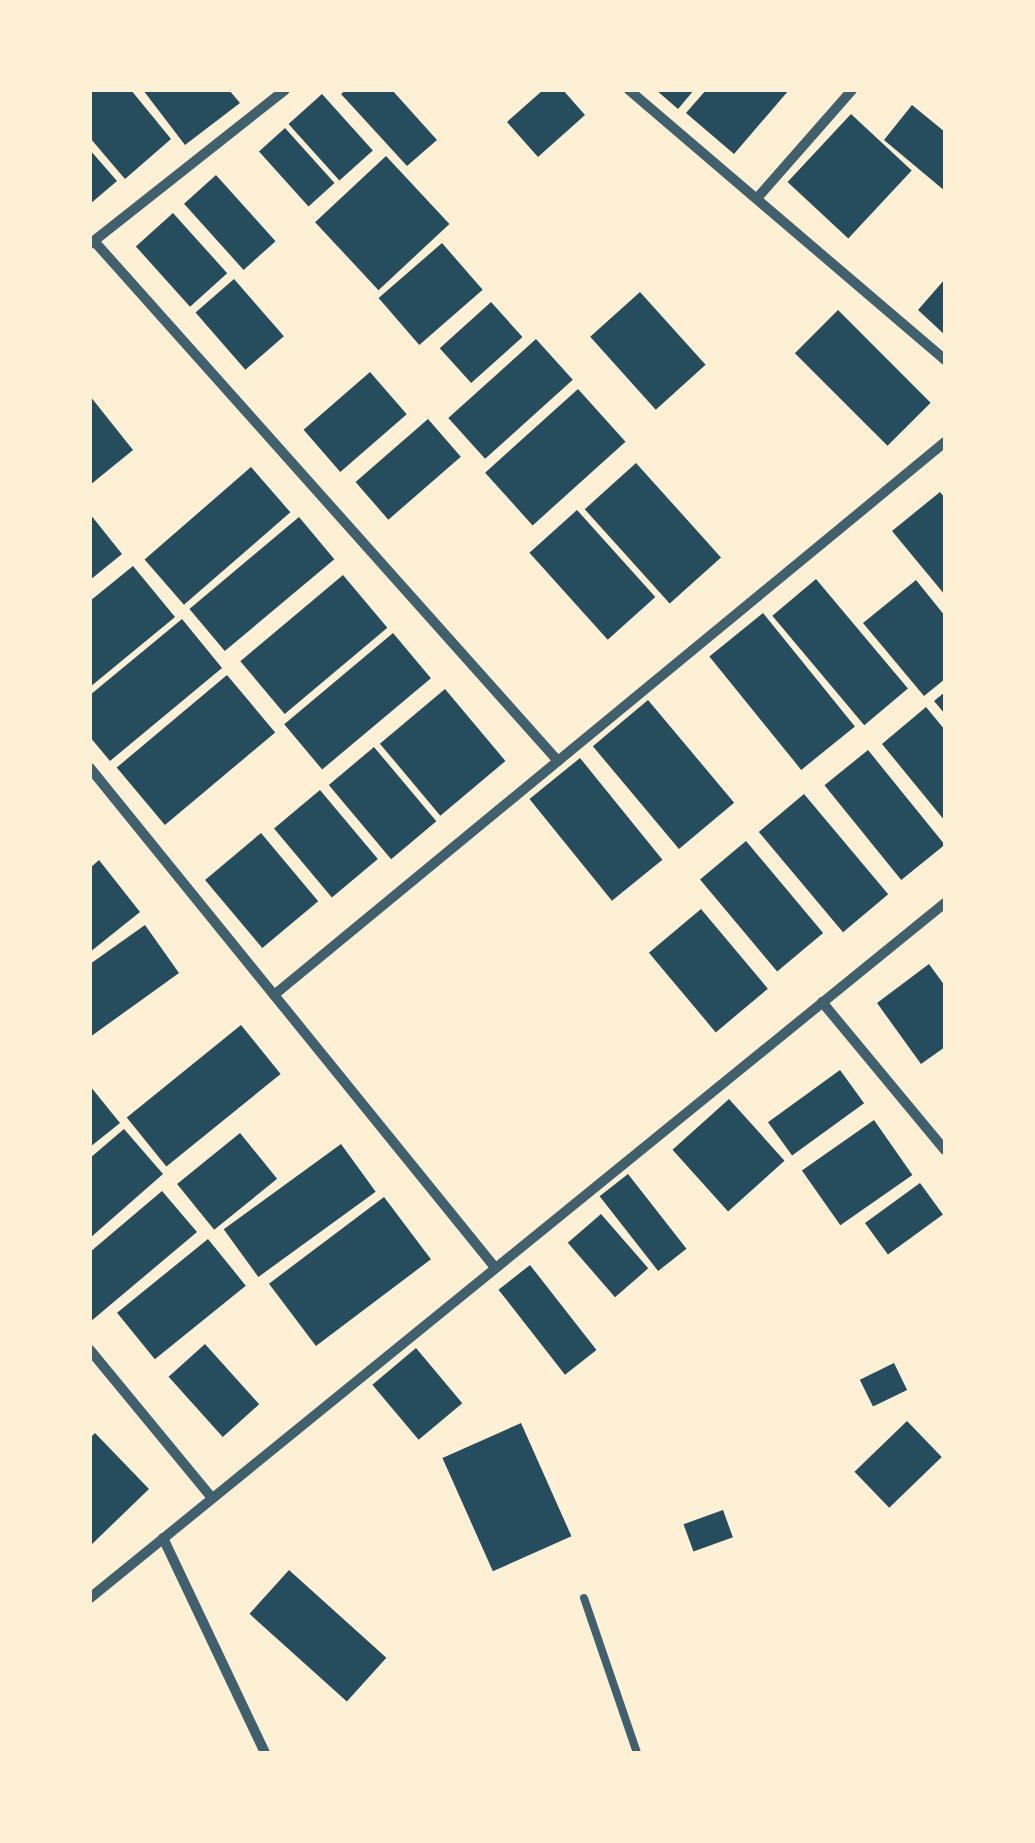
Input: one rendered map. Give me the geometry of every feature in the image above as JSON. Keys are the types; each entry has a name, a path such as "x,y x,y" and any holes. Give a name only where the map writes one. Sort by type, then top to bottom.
{"street":[{"path":"285,90 92,243 558,761"},
{"path":"629,90 759,196 945,360"},
{"path":"759,196 852,90"},
{"path":"274,995 945,442"},
{"path":"90,768 493,1265"},
{"path":"90,1598 493,1265 945,903"},
{"path":"822,1002 945,1150"},
{"path":"90,1350 212,1498"},
{"path":"163,1538 265,1753"}],"lane":[{"path":"584,1598 637,1753"}],"building":[{"path":"90,90 131,90 171,139 125,179 90,138"},
{"path":"143,90 229,90 240,103 185,145"},
{"path":"346,90 392,90 437,140 407,166 341,94"},
{"path":"543,90 563,90 585,115 538,157 507,122"},
{"path":"656,90 694,90 678,109"},
{"path":"706,90 789,90 734,154 686,113"},
{"path":"322,94 373,150 339,181 289,124"},
{"path":"912,105 945,132 945,191 884,140"},
{"path":"851,114 912,171 848,239 788,182"},
{"path":"285,128 335,183 309,206 259,151"},
{"path":"90,150 117,181 90,204"},
{"path":"386,156 449,224 378,290 315,222"},
{"path":"216,175 276,241 244,270 184,204"},
{"path":"173,213 227,273 190,307 136,246"},
{"path":"442,243 483,290 419,345 379,298"},
{"path":"234,279 284,336 245,370 196,312"},
{"path":"945,279 945,335 918,310"},
{"path":"640,292 706,365 656,410 590,337"},
{"path":"491,302 522,337 471,383 440,348"},
{"path":"838,310 931,403 887,446 795,353"},
{"path":"536,339 573,380 485,459 448,418"},
{"path":"370,372 407,414 340,472 304,430"},
{"path":"578,389 626,442 533,525 485,473"},
{"path":"90,396 133,450 90,485"},
{"path":"428,419 461,457 388,520 356,482"},
{"path":"636,463 721,557 670,604 585,509"},
{"path":"251,467 290,512 184,605 145,560"},
{"path":"940,492 945,498 945,595 892,531"},
{"path":"577,510 655,597 608,640 529,553"},
{"path":"90,514 122,554 90,580"},
{"path":"299,517 334,559 225,651 189,609"},
{"path":"133,566 175,617 90,687 90,601"},
{"path":"343,575 387,628 285,714 240,661"},
{"path":"816,579 908,689 864,725 772,616"},
{"path":"916,580 945,616 945,679 924,696 863,623"},
{"path":"763,613 855,726 801,770 709,656"},
{"path":"182,619 222,668 110,761 90,737 90,695"},
{"path":"393,633 431,678 322,769 284,724"},
{"path":"227,675 275,732 165,825 117,768"},
{"path":"445,689 505,761 440,816 380,744"},
{"path":"945,692 945,714 934,701"},
{"path":"648,700 734,803 679,849 593,746"},
{"path":"926,707 945,730 945,821 882,744"},
{"path":"374,747 436,821 391,859 329,785"},
{"path":"868,750 945,845 901,880 824,785"},
{"path":"580,758 662,860 612,901 529,799"},
{"path":"320,790 378,859 332,898 274,829"},
{"path":"804,794 888,894 843,932 759,832"},
{"path":"261,833 318,901 262,948 205,880"},
{"path":"746,841 823,933 777,971 700,880"},
{"path":"99,860 140,912 90,952 90,868"},
{"path":"701,909 768,989 716,1032 649,953"},
{"path":"145,925 179,973 90,1037 90,964"},
{"path":"929,964 945,986 945,1047 921,1064 877,1003"},
{"path":"241,1025 281,1074 166,1166 127,1118"},
{"path":"840,1070 864,1103 792,1155 768,1122"},
{"path":"90,1086 120,1123 90,1147"},
{"path":"729,1099 785,1161 728,1212 673,1150"},
{"path":"874,1120 912,1175 840,1225 802,1170"},
{"path":"124,1129 163,1174 90,1238 90,1158"},
{"path":"240,1133 277,1179 214,1230 177,1184"},
{"path":"341,1144 376,1192 258,1277 224,1229"},
{"path":"628,1174 686,1249 658,1271 600,1196"},
{"path":"920,1183 943,1215 888,1255 865,1223"},
{"path":"162,1191 197,1232 90,1322 90,1252"},
{"path":"384,1197 431,1259 316,1346 269,1284"},
{"path":"601,1214 648,1268 615,1297 568,1243"},
{"path":"208,1239 246,1286 155,1359 117,1313"},
{"path":"530,1265 596,1350 565,1375 498,1290"},
{"path":"205,1344 259,1404 223,1437 169,1377"},
{"path":"416,1348 462,1403 419,1440 372,1385"},
{"path":"894,1363 907,1390 873,1407 860,1380"},
{"path":"907,1421 942,1457 889,1508 854,1472"},
{"path":"521,1423 571,1536 493,1571 442,1458"},
{"path":"95,1433 149,1489 90,1546 90,1438"},
{"path":"723,1510 733,1537 693,1552 684,1524"},
{"path":"289,1570 386,1658 347,1702 250,1614"}]}
